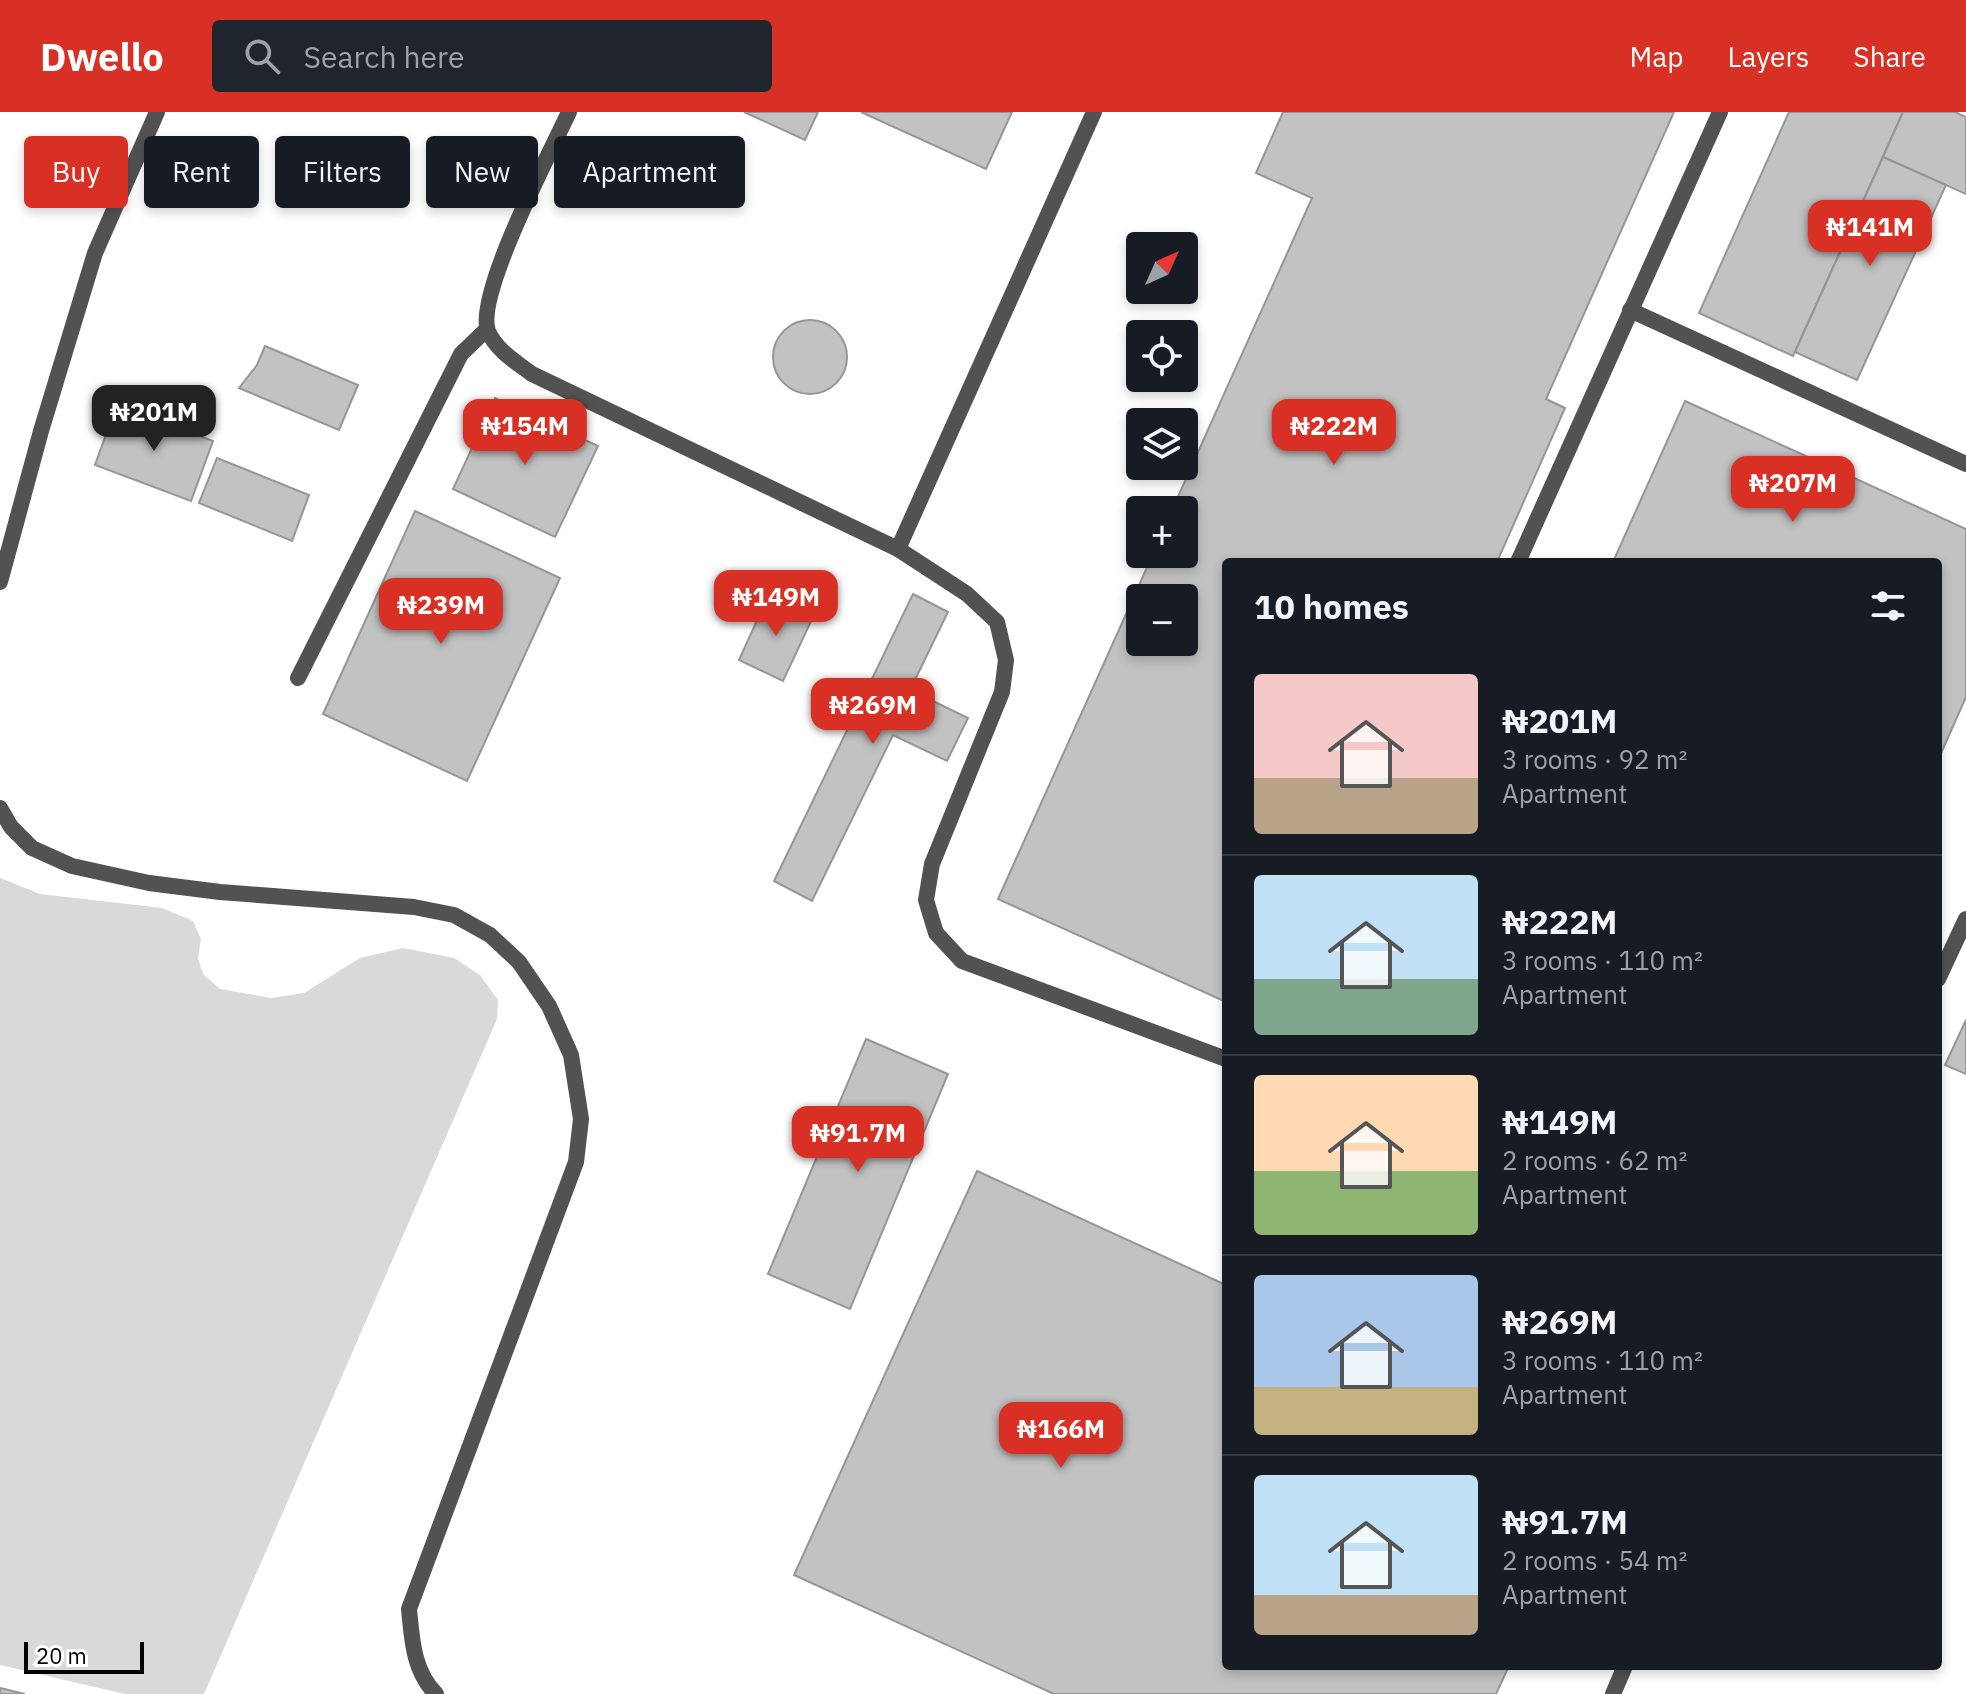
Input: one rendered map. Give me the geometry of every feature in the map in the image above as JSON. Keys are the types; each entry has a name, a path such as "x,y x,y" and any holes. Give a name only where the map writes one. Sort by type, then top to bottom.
{"lane":[{"path":"0,582 41,431 95,253 157,112"},
{"path":"569,112 499,267 489,301 487,329 502,351 532,374 898,549 967,594 997,622 1006,660 1002,692 932,864 926,900 936,933 962,961 1222,1058"},
{"path":"898,549 1094,112"},
{"path":"1520,558 1720,112"},
{"path":"1630,310 1966,464"},
{"path":"298,678 461,354 487,329"},
{"path":"0,808 11,827 32,848 72,866 149,883 220,892 414,907 454,915 490,935 519,962 549,1006 571,1055 581,1119 576,1162 409,1609 413,1651 426,1683 436,1694"},
{"path":"1942,970 1966,919"},
{"path":"1613,1694 1623,1670"}],"shaded area":[{"path":"0,878 40,894 162,908 193,921 201,939 198,958 203,974 220,989 271,998 304,993 360,958 403,948 454,958 480,975 498,1000 497,1019 204,1694 125,1694 0,1665"}],"building":[{"path":"744,112 818,112 805,140"},
{"path":"861,112 1012,112 986,169"},
{"path":"1283,112 1674,112 1546,399 1565,408 1499,558 1222,558 1222,1000 998,899 1126,614 1126,656 1198,656 1198,584 1140,584 1147,568 1198,568 1198,496 1178,496 1185,480 1198,480 1198,452 1312,198 1256,173"},
{"path":"1789,112 1903,112 1793,356 1699,313"},
{"path":"1903,112 1955,112 1966,117 1966,194 1883,157"},
{"path":"1883,157 1946,185 1857,380 1795,352"},
{"path":"810,320 824,323 836,331 844,343 847,357 844,371 836,383 824,391 810,394 796,391 784,383 776,371 773,357 776,343 784,331 796,323"},
{"path":"265,346 358,385 339,430 239,388 257,365"},
{"path":"495,398 598,446 555,537 453,489"},
{"path":"1685,401 1966,529 1966,697 1942,751 1942,558 1615,558"},
{"path":"117,404 213,441 191,501 95,465"},
{"path":"217,458 309,495 292,541 199,503"},
{"path":"415,511 560,578 467,781 323,714"},
{"path":"913,594 948,612 910,690 968,718 947,761 893,735 812,901 774,881"},
{"path":"768,596 813,617 783,681 739,660"},
{"path":"1966,1020 1966,1074 1945,1065"},
{"path":"866,1039 948,1074 850,1309 768,1274"},
{"path":"977,1171 1222,1283 1222,1670 1507,1670 1496,1694 1054,1694 794,1575"},
{"path":"0,1688 25,1694 0,1694"}]}
